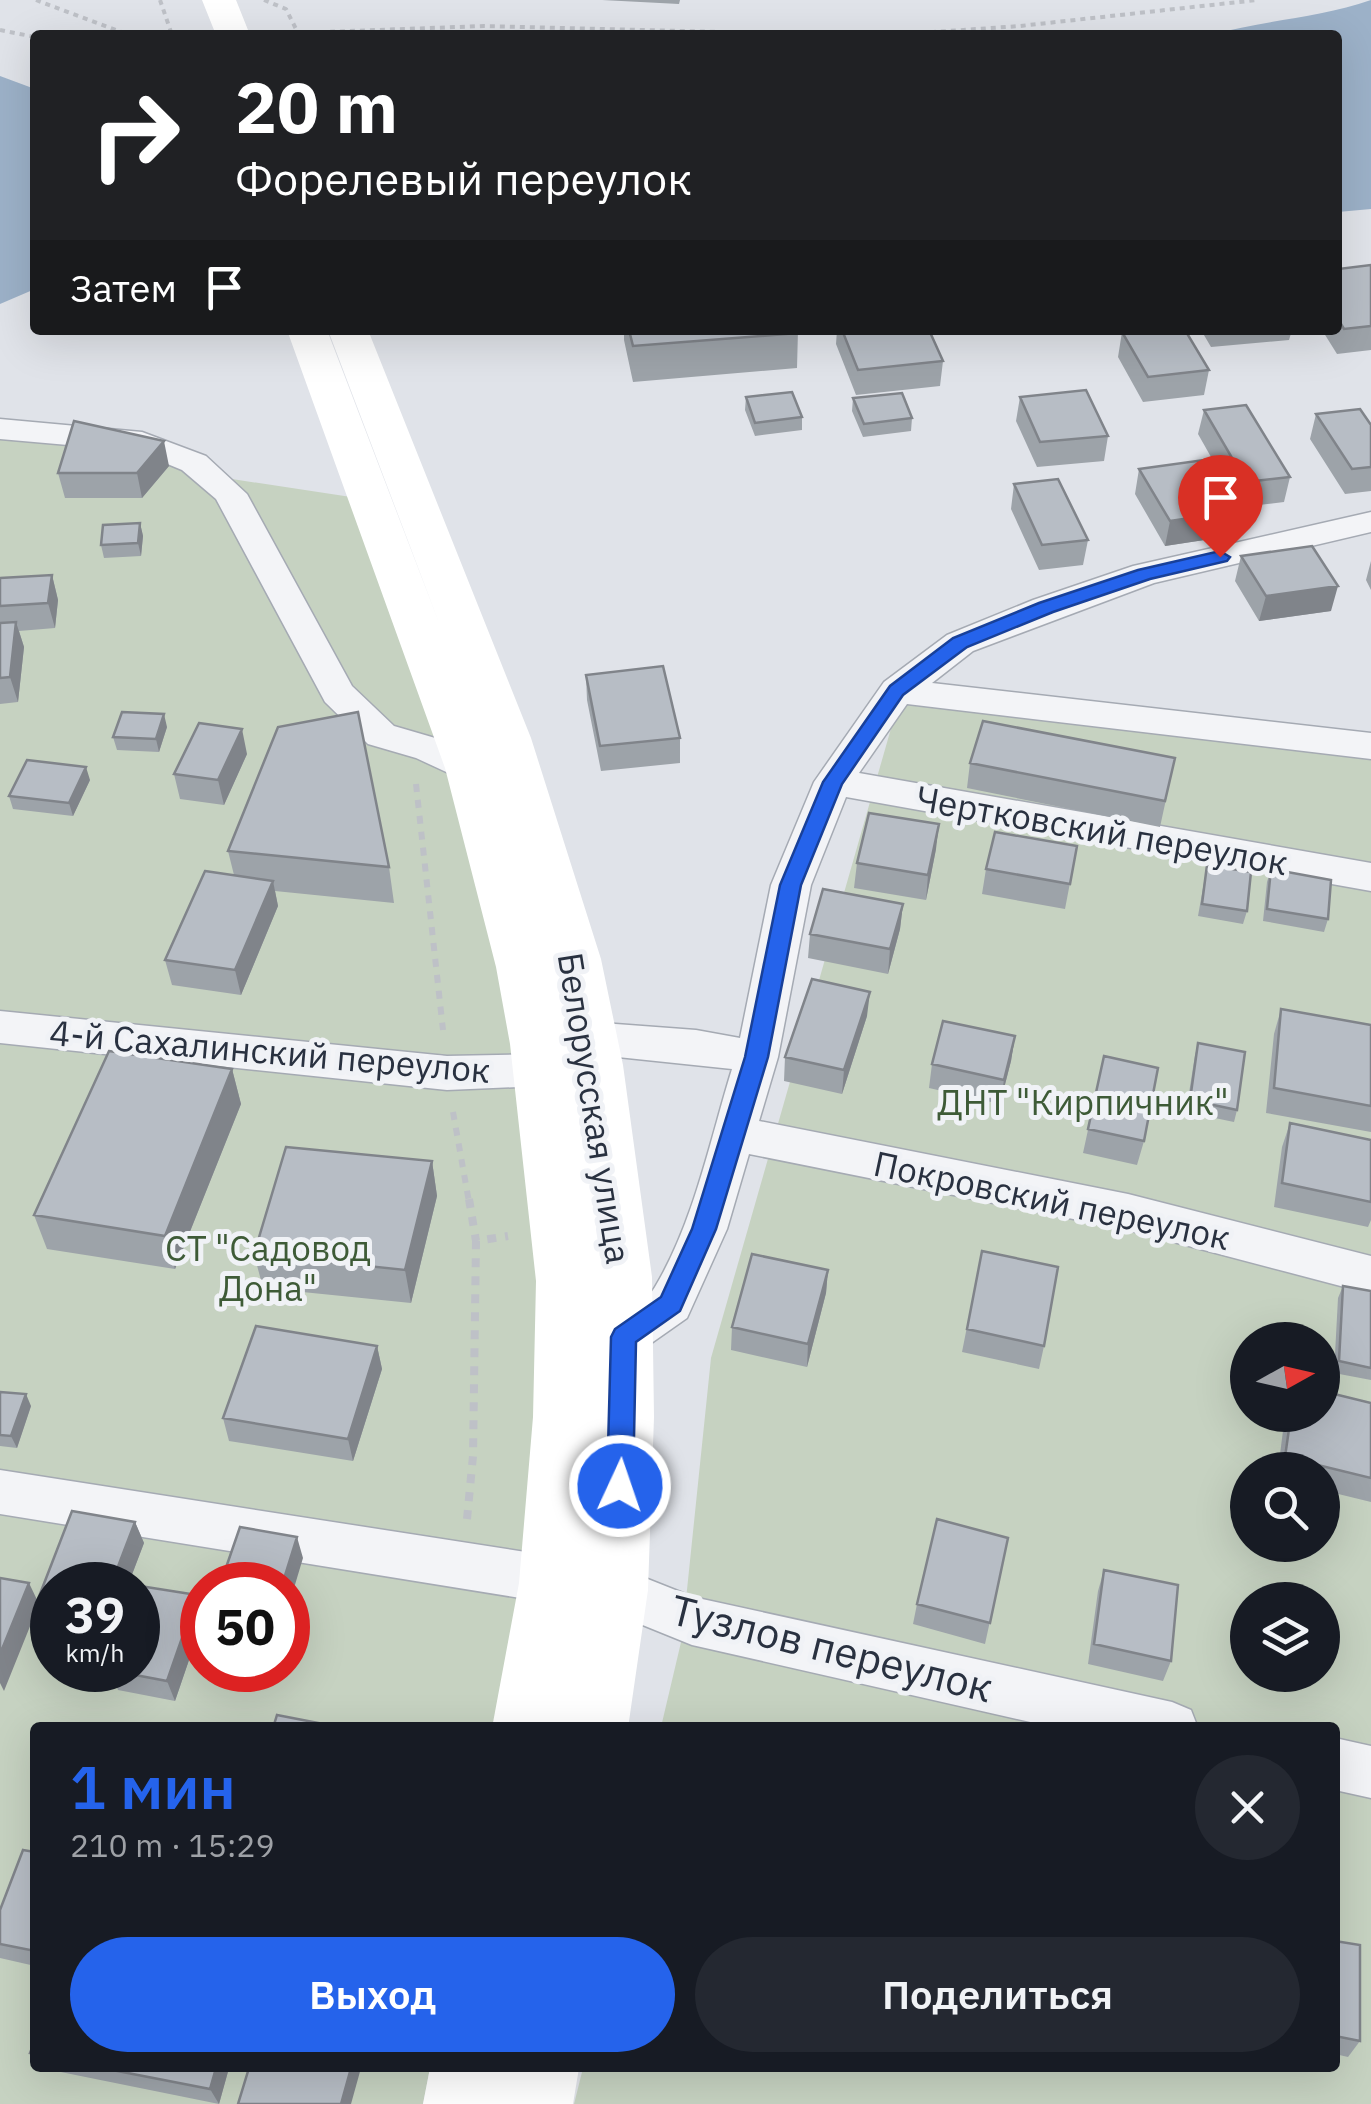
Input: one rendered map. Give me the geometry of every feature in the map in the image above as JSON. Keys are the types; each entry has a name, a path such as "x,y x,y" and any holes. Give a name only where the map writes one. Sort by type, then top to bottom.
{"main road":[{"path":"182,2 196,30"},
{"path":"182,2 224,30"},
{"path":"310,335 377,460"},
{"path":"349,335 377,460"},
{"name":"Белорусская улица","path":"377,460 470,768 523,967 565,1054 618,1241 624,1337 615,1590 594,1722"},
{"name":"Белорусская улица","path":"377,460 507,738 574,959 565,1054 560,1230 566,1281 564,1417 552,1583 527,1722"},
{"path":"462,2104 467,2072"},
{"path":"535,2104 540,2072"}],"street":[{"path":"0,429 142,442 194,463 230,494 338,693 382,735 470,768"},
{"path":"624,1337 671,1304 704,1229 757,1057 791,885 833,782 896,691 960,643 1046,608 1145,574 1371,522"},
{"path":"896,691 1371,746"},
{"name":"Чертковский переулок","path":"833,782 1371,877"},
{"name":"4-й Сахалинский переулок","path":"0,1026 446,1073 565,1054 696,1046 757,1057"},
{"name":"Покровский переулок","path":"732,1133 1128,1212 1371,1275"},
{"name":"Тузлов переулок","path":"0,1492 552,1583 615,1590 692,1621 1145,1722"},
{"path":"1340,1765 1371,1772"}],"path":[{"path":"36,0 116,30"},
{"path":"263,0 286,8 297,30"},
{"path":"963,30 1257,0"},
{"path":"174,30 182,2"},
{"path":"0,30 30,36"},
{"path":"366,30 673,30"},
{"path":"411,744 446,1073 476,1240 473,1456 462,1568"},
{"path":"476,1240 560,1230"}],"green space":[{"name":"СТ \"Садовод Дона\"","path":"0,435 85,440 232,479 351,497 471,813 524,1037 540,1293 537,1572 504,1722 30,1722 30,2072 429,2072 423,2104 0,2104"},
{"name":"ДНТ \"Кирпичник\"","path":"898,704 1371,757 1371,2104 574,2104 582,2072 1340,2072 1340,1722 662,1722 682,1638 711,1358"}],"water":[{"path":"1371,0 1371,209 1342,212 1342,30 1233,30"},
{"path":"0,76 30,87 30,291 0,304"}],"building":[{"path":"1371,265 1371,326 1344,329 1342,326 1342,269"},
{"path":"630,335 773,335 633,346"},
{"path":"844,335 931,335 943,361 858,370"},
{"path":"1124,335 1188,335 1209,370 1148,377"},
{"path":"1086,390 1108,436 1040,442 1020,397"},
{"path":"792,392 802,417 755,423 746,397"},
{"path":"902,393 912,418 864,424 853,398"},
{"path":"1246,405 1290,477 1246,482 1204,410"},
{"path":"1360,409 1371,425 1371,467 1352,469 1316,414"},
{"path":"74,421 164,441 137,473 58,473"},
{"path":"1211,459 1243,510 1170,521 1139,469"},
{"path":"1058,479 1088,540 1042,545 1014,484"},
{"path":"140,523 138,543 101,545 103,525"},
{"path":"1312,546 1338,586 1266,596 1241,556"},
{"path":"52,575 48,603 0,606 0,578"},
{"path":"16,622 10,677 0,678 0,623"},
{"path":"663,666 680,738 600,746 586,675"},
{"path":"122,712 164,714 156,739 113,737"},
{"path":"358,712 389,867 228,851 278,727"},
{"path":"983,721 1175,758 1165,801 970,763"},
{"path":"199,723 242,729 218,780 174,774"},
{"path":"27,760 86,767 69,803 9,796"},
{"path":"869,813 939,824 928,875 857,863"},
{"path":"995,832 1077,846 1070,884 986,869"},
{"path":"1207,865 1251,872 1247,911 1202,904"},
{"path":"1271,869 1331,880 1328,919 1267,909"},
{"path":"205,871 273,881 235,970 165,960"},
{"path":"823,889 903,904 890,949 810,934"},
{"path":"812,979 870,992 844,1070 785,1057"},
{"path":"1281,1009 1371,1025 1371,1106 1274,1088"},
{"path":"943,1021 1015,1036 1004,1080 932,1064"},
{"path":"1198,1043 1245,1052 1237,1110 1190,1100"},
{"path":"109,1051 232,1069 165,1236 34,1215"},
{"path":"1104,1056 1158,1068 1144,1141 1088,1129"},
{"path":"1290,1123 1371,1140 1371,1202 1282,1183"},
{"path":"286,1147 432,1161 405,1270 254,1254"},
{"path":"982,1251 1058,1267 1044,1346 967,1329"},
{"path":"752,1254 828,1270 808,1344 732,1327"},
{"path":"1343,1286 1371,1291 1371,1368 1340,1361"},
{"path":"256,1326 377,1346 348,1439 223,1418"},
{"path":"0,1392 26,1394 11,1436 0,1435"},
{"path":"1340,1395 1371,1403 1371,1478 1340,1470 1340,1452 1286,1452 1289,1432 1340,1432"},
{"path":"72,1511 135,1522 120,1562 52,1562"},
{"path":"937,1519 1008,1538 990,1623 917,1604"},
{"path":"240,1527 297,1537 289,1562 228,1562"},
{"path":"1104,1570 1178,1585 1171,1661 1094,1644"},
{"path":"0,1578 29,1583 0,1654"},
{"path":"160,1589 180,1592 180,1644 167,1681 160,1680"},
{"path":"277,1715 313,1722 275,1722"},
{"path":"23,1850 30,1851 30,1950 0,1944 0,1910"},
{"path":"1340,1942 1360,1945 1360,2041 1340,2037"},
{"path":"123,2072 215,2072 210,2089"},
{"path":"248,2072 350,2072 341,2104 238,2104"}],"route":[{"path":"620,1486 624,1337 671,1304 704,1229 757,1057 791,885 833,782 896,691 960,643 1145,574 1220,557"}]}
